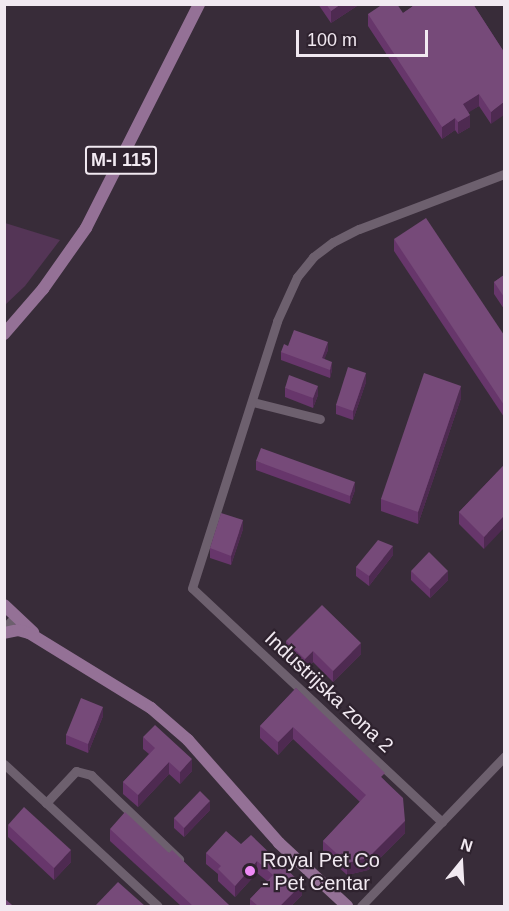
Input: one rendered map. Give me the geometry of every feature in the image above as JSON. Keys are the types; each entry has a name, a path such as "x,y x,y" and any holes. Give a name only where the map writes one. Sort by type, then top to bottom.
{"main road":[{"name":"M-I 115","path":"4,334 28,306 86,228 199,4"},
{"name":"M-I 115","path":"4,327 28,306"},
{"path":"8,610 59,650"},
{"path":"4,633 18,630 29,633 151,708 188,740 279,843 346,906"}],"street":[{"path":"320,419 253,402 286,297 313,257 333,242 359,229 504,174"},
{"name":"Industrijska zona 2","path":"253,402 192,588 442,822"},
{"path":"4,628 8,610"},
{"path":"361,906 504,756"},
{"path":"4,764 158,906"},
{"path":"46,803 76,771 91,775 187,866"}],"shaded area":[{"path":"5,223 60,240 25,286 5,305"}],"building":[{"path":"326,4 341,4 331,11"},
{"path":"383,4 397,4 403,13 416,4 473,4 504,52 504,102 491,112 479,94 463,104 470,115 458,122 455,118 442,127 368,14"},
{"path":"426,218 504,335 504,405 394,239"},
{"path":"504,275 504,297 494,282"},
{"path":"294,330 328,342 322,358 332,362 330,370 281,352 284,344 288,346"},
{"path":"348,367 366,373 353,411 336,405"},
{"path":"424,373 461,386 418,512 381,499"},
{"path":"289,375 318,386 313,398 285,388"},
{"path":"261,448 355,482 350,496 256,461"},
{"path":"504,465 504,516 484,537 459,512"},
{"path":"221,513 243,520 231,556 210,548"},
{"path":"378,540 393,546 369,576 356,567"},
{"path":"429,552 448,571 430,589 411,571"},
{"path":"322,605 361,643 333,671 313,651 305,659 286,641"},
{"path":"296,688 385,773 381,777 403,798 405,821 368,858 347,863 323,841 366,795 293,727 278,742 260,726"},
{"path":"81,698 103,707 88,744 66,735"},
{"path":"155,725 192,759 180,772 169,762 138,795 123,782 155,748 143,737"},
{"path":"200,791 210,801 184,828 174,818"},
{"path":"24,807 71,850 54,868 8,825"},
{"path":"125,812 169,853 172,850 230,906 193,906 110,829"},
{"path":"226,831 241,844 251,835 302,884 280,906 258,906 250,899 273,875 257,861 235,886 218,869 221,866 206,853"},
{"path":"118,882 145,906 95,906"},
{"path":"4,898 12,905 11,906 4,906"}],"place":[{"name":"Royal Pet Co - Pet Centar","path":"250,871"}]}
